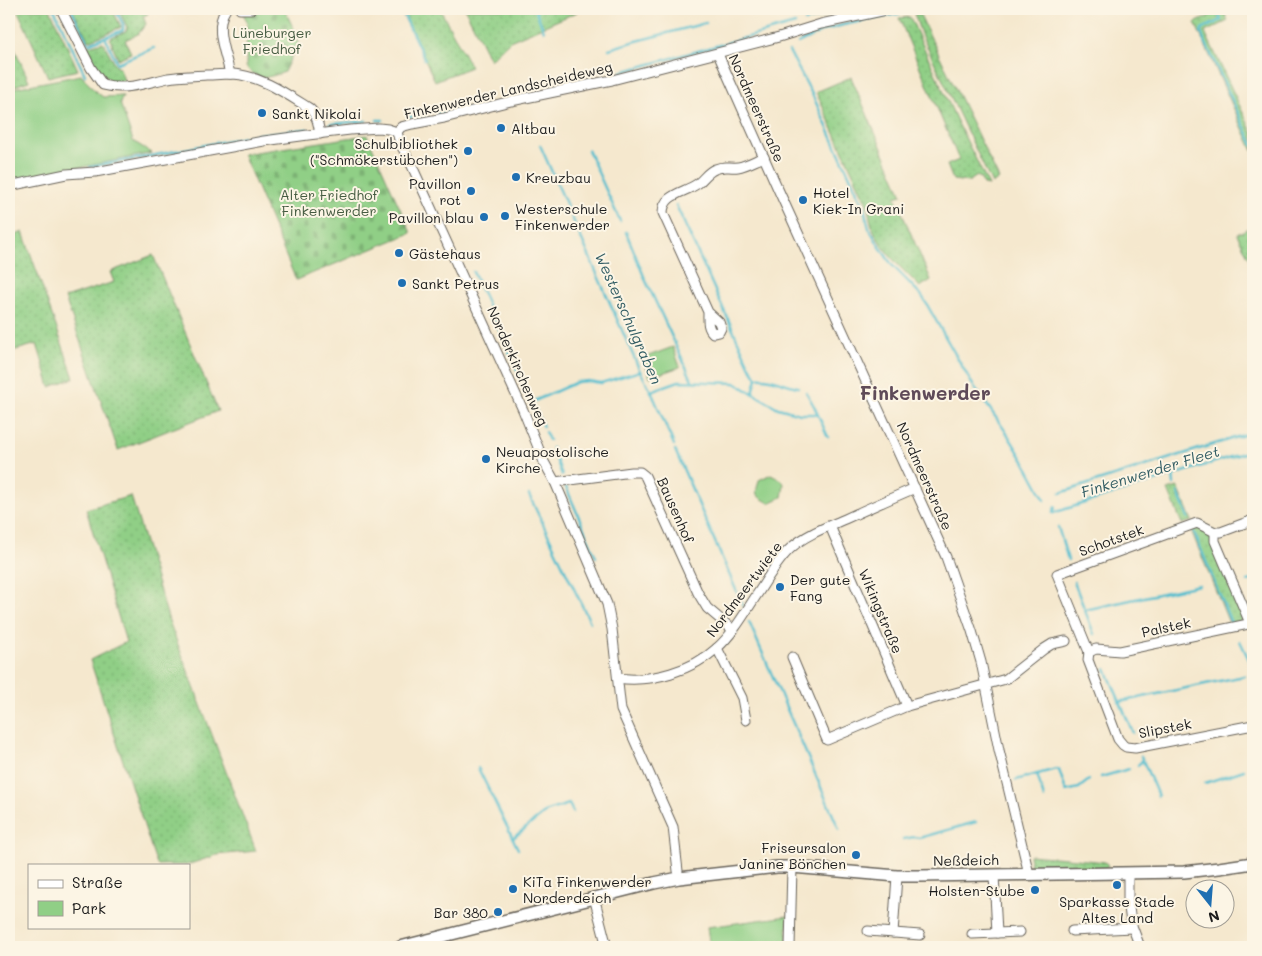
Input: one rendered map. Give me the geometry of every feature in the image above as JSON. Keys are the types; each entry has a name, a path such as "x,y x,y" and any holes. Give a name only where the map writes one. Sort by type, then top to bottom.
{"street":[{"path":"61,9 91,68 104,85 122,88 179,77 230,74 250,77 273,86 309,108 317,120 320,134"},
{"path":"226,9 221,19 220,29 230,74"},
{"path":"240,9 250,9"},
{"name":"Finkenwerder Landscheideweg","path":"9,186 66,174 95,172 320,134 379,128 397,132 401,127 412,124 612,80 718,54 821,24 891,9"},
{"name":"Nordmeerstraße","path":"718,54 946,557 972,631 986,684 999,750 1029,874"},
{"name":"Norderkirchenweg","path":"397,132 400,143 519,401 607,604 612,629 621,710 673,827 678,874"},
{"path":"708,312 663,213 664,203 668,198 698,184 716,168 726,166 738,167 764,157"},
{"name":"Bausenhof","path":"554,482 640,472 644,476 702,601 707,608 733,630"},
{"name":"Nordmeertwiete","path":"618,678 631,680 662,676 706,656 717,648 733,630 778,563 791,548 807,537 915,488"},
{"path":"1215,532 1221,532 1253,520"},
{"name":"Schotstek","path":"1089,652 1057,574 1197,523 1215,532"},
{"name":"Wikingstraße","path":"830,526 907,706"},
{"name":"Palstek","path":"1089,652 1096,649 1120,651 1252,623 1215,541 1215,532"},
{"path":"792,658 827,740 907,706 1006,679 1044,649 1052,644 1066,641"},
{"path":"717,648 742,698 746,720"},
{"name":"Slipstek","path":"1089,652 1088,660 1114,730 1120,742 1126,747 1135,748 1253,725"},
{"name":"Neßdeich","path":"400,947 678,874 792,867 897,876 1128,873 1202,870 1253,863"},
{"path":"790,947 792,867"},
{"path":"1128,873 1129,910 1132,928 1140,947"},
{"path":"994,875 997,933"},
{"path":"893,933 897,876"},
{"path":"594,897 607,947"},
{"path":"1072,931 1132,928"},
{"path":"868,931 920,935"},
{"path":"972,934 1020,932"}],"green space":[{"path":"17,9 50,9 78,70 48,77"},
{"path":"72,9 112,9 121,27 91,40 88,39"},
{"path":"118,9 145,9 148,14 143,16 146,24 138,34 125,40 131,53 118,59 110,39 126,31 127,27"},
{"name":"Lüneburger Friedhof","path":"284,9 294,29 298,43 284,72 267,77 254,75 246,67 247,22 243,13"},
{"path":"400,9 440,9 471,67 435,81"},
{"path":"465,9 576,9 577,12 510,41 490,60"},
{"path":"1212,9 1223,9 1228,21 1205,32 1253,134 1253,151 1195,23 1213,14"},
{"path":"919,13 999,179 992,184 921,34 914,14"},
{"path":"910,17 956,119 989,186 983,185 981,179 977,176 968,182 953,180 947,165 959,160 899,18"},
{"path":"9,36 29,81 9,88"},
{"path":"103,42 116,66 120,68 124,81 113,83 104,76 86,47"},
{"path":"81,75 103,97 123,96 120,103 133,141 152,153 9,182 9,89"},
{"path":"851,77 902,195 895,197 931,280 920,287 880,243 871,224 868,206 816,92"},
{"name":"Alter Friedhof Finkenwerder","path":"367,135 411,233 296,280 243,154"},
{"path":"1253,226 1253,267 1237,234"},
{"path":"23,232 74,378 50,387 37,344 9,352 9,238"},
{"path":"153,255 218,411 118,450 65,298 114,282 110,272"},
{"path":"673,347 680,367 650,377 643,358"},
{"path":"771,474 782,480 784,487 782,497 769,503 758,496 756,492 759,480"},
{"path":"1178,487 1192,521 1182,524 1168,490"},
{"path":"131,496 169,621 256,851 217,855 190,864 157,864 90,660 126,642 86,509"},
{"path":"1200,527 1210,534 1244,620 1229,623 1191,530"},
{"path":"1029,855 1105,862 1108,865 1106,868 1090,869 1031,868"},
{"path":"788,916 787,947 710,947 707,927"}],"waterway":[{"path":"54,9 85,75"},
{"path":"71,9 88,43 123,30 123,24 115,9"},
{"path":"401,9 425,60"},
{"path":"535,9 544,31"},
{"path":"843,11 851,9"},
{"path":"798,43 822,31 843,25 922,9"},
{"path":"1216,9 1221,20 1202,29 1201,33 1253,145"},
{"path":"805,21 835,13"},
{"path":"609,49 706,23"},
{"path":"621,72 795,24"},
{"path":"105,37 117,63 154,48"},
{"path":"789,51 812,94 863,205 869,228 878,244 892,265 922,296 971,382 1006,432 1045,500"},
{"path":"436,113 466,108"},
{"path":"408,117 426,115"},
{"path":"377,120 383,120"},
{"path":"330,124 366,121"},
{"path":"90,167 260,134 307,129"},
{"name":"Westerschulgraben","path":"540,145 674,445"},
{"path":"588,150 620,221"},
{"path":"676,205 749,365 757,378"},
{"path":"626,232 645,279 692,380"},
{"path":"473,272 543,427"},
{"path":"532,402 577,382 601,383 640,371"},
{"path":"753,393 757,378 767,378 798,387"},
{"path":"651,391 679,381 735,383 778,408 800,414 817,414"},
{"path":"806,392 828,437"},
{"path":"545,432 549,440"},
{"path":"1060,493 1253,432"},
{"path":"552,448 562,475"},
{"name":"Westerschulgraben","path":"675,450 743,606"},
{"name":"Finkenwerder Fleet","path":"1053,513 1253,450"},
{"path":"1173,475 1174,484"},
{"path":"566,487 596,557"},
{"path":"1178,492 1188,518"},
{"path":"529,495 590,622"},
{"name":"Finkenwerder Fleet","path":"1053,513 1055,507"},
{"path":"1058,527 1068,560"},
{"path":"1194,532 1231,623"},
{"path":"1248,581 1253,580"},
{"path":"1074,582 1094,634"},
{"path":"1085,610 1199,585"},
{"path":"749,622 839,829"},
{"path":"1240,641 1253,668"},
{"path":"1106,669 1133,733"},
{"path":"1119,702 1244,676"},
{"path":"1141,756 1158,796"},
{"path":"1138,765 1143,760"},
{"path":"478,768 518,849"},
{"path":"1016,780 1056,769 1059,770 1066,791 1079,788 1089,780"},
{"path":"1101,777 1129,769"},
{"path":"1205,783 1244,770"},
{"path":"1037,774 1044,798"},
{"path":"513,838 547,811 569,804 573,812"},
{"path":"903,839 919,838 976,822"}],"place":[{"name":"Sankt Nikolai","path":"262,113"},
{"name":"Altbau","path":"501,128"},
{"name":"Schulbibliothek (\"Schmökerstübchen\")","path":"468,151"},
{"name":"Kreuzbau","path":"516,177"},
{"name":"Pavillon rot","path":"471,191"},
{"name":"Hotel Kiek-In Grani","path":"803,200"},
{"name":"Westerschule Finkenwerder","path":"505,216"},
{"name":"Pavillon blau","path":"484,217"},
{"name":"Gästehaus","path":"399,253"},
{"name":"Sankt Petrus","path":"402,283"},
{"name":"Neuapostolische Kirche","path":"486,459"},
{"name":"Der gute Fang","path":"780,587"},
{"name":"Friseursalon Janine Bönchen","path":"856,855"},
{"name":"Sparkasse Stade Altes Land","path":"1117,885"},
{"name":"KiTa Finkenwerder Norderdeich","path":"513,889"},
{"name":"Holsten-Stube","path":"1035,890"},
{"name":"Bar 380","path":"498,912"}],"district":[{"name":"Finkenwerder","path":"925,392"}]}
